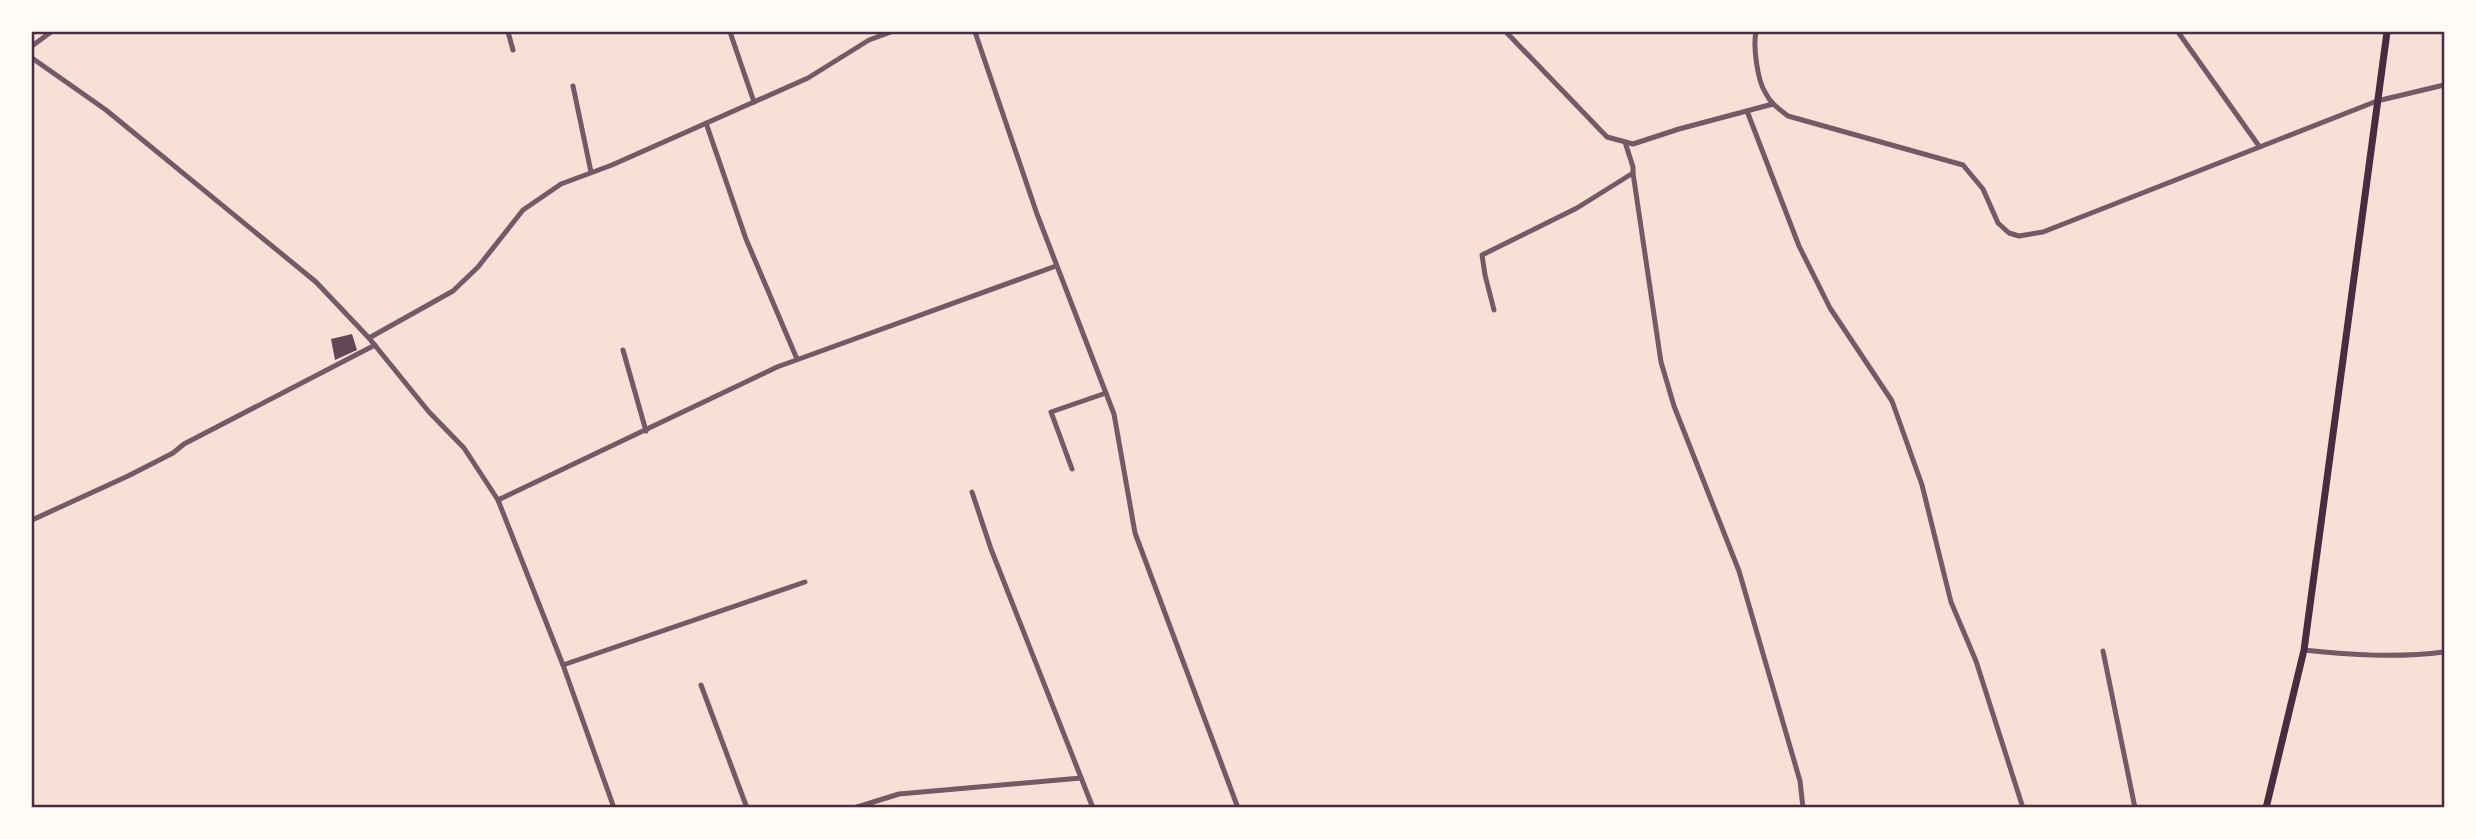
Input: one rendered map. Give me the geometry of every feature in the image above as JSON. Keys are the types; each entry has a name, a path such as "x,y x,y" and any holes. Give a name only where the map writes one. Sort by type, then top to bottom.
{"main road":[{"path":"2266,807 2304,650 2387,32"}],"street":[{"path":"32,46 51,32"},
{"path":"508,32 513,50"},
{"path":"730,32 754,102"},
{"path":"369,338 453,291 478,267 523,210 561,184 808,78 869,40 891,32"},
{"path":"975,32 1056,266 1114,414 1135,533 1238,807"},
{"path":"1506,32 1607,137 1625,142 1633,144 1773,104"},
{"path":"1756,32 1753,44 1763,90 1773,104 1788,116 1963,165 1983,189 1998,223 2009,233 2019,236 2043,232 2377,101 2445,85"},
{"path":"2178,32 2259,146"},
{"path":"32,58 106,110 316,282 369,338 429,412 464,448 498,500 563,665 614,807"},
{"path":"573,86 591,172"},
{"path":"1747,111 1799,246 1824,295 1892,401 1923,485 1951,601 1976,661 2022,807"},
{"path":"706,123 746,239 797,359"},
{"path":"1625,142 1633,167 1661,362 1674,405 1739,572 1800,781 1803,807"},
{"path":"1494,310 1482,255 1577,208 1633,173"},
{"path":"498,500 777,367 1056,266"},
{"path":"32,520 128,476 375,345"},
{"path":"623,350 646,431"},
{"path":"1072,469 1051,412 1106,393"},
{"path":"972,492 991,549 1093,807"},
{"path":"563,665 805,582"},
{"path":"2304,650 2362,656 2414,656 2445,652"},
{"path":"2103,651 2135,807"},
{"path":"701,685 747,807"},
{"path":"854,807 899,794 1082,778"}],"building":[{"path":"352,334 357,350 335,360 331,339"}]}
